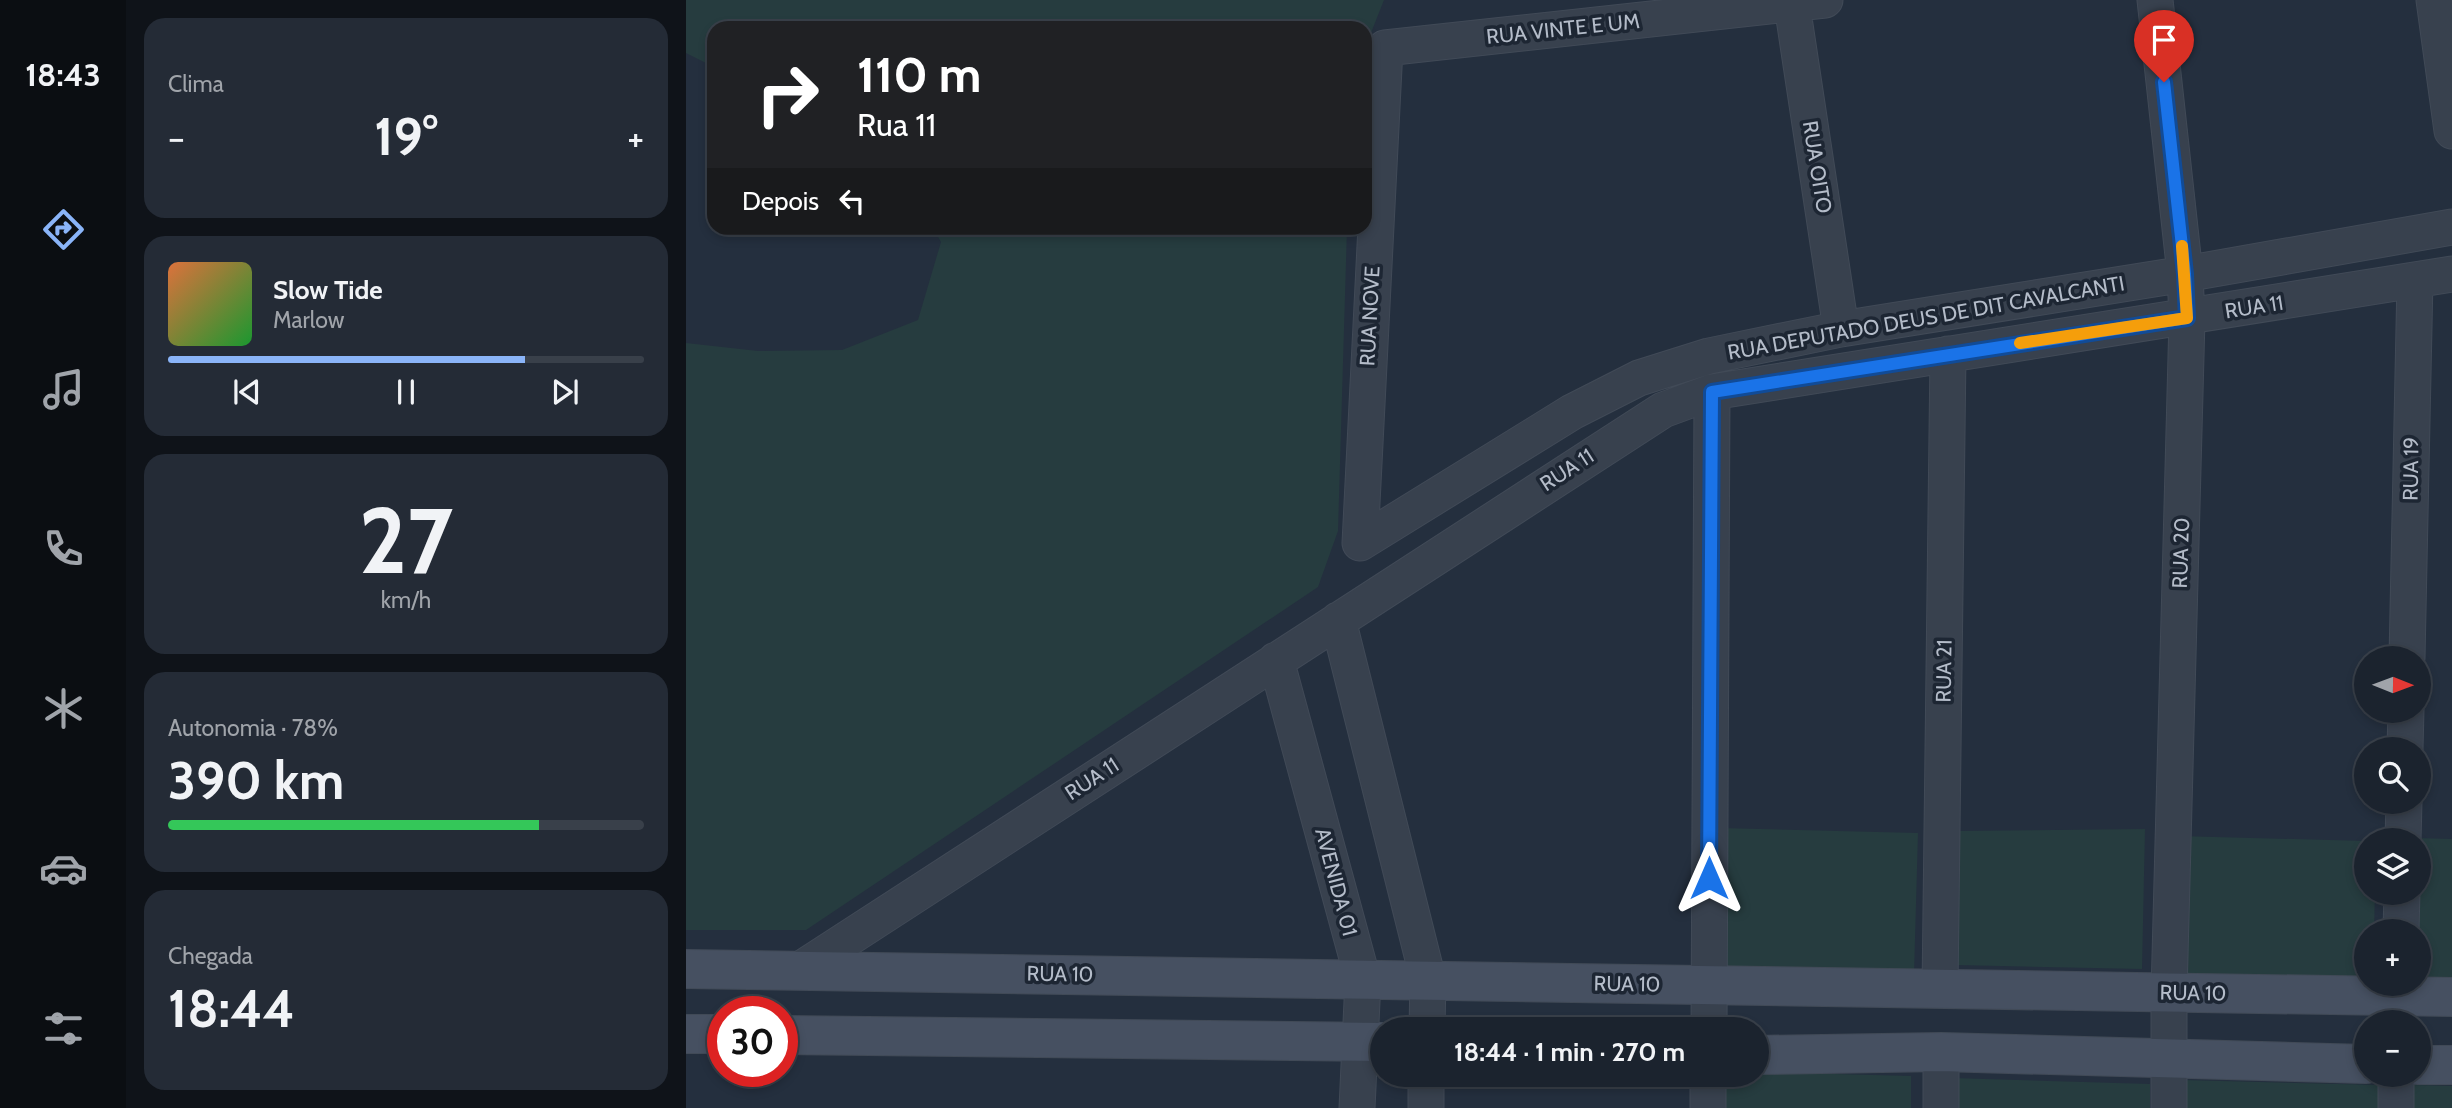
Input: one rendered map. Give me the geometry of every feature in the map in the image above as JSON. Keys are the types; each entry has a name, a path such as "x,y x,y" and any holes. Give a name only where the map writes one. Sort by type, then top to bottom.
{"main road":[{"name":"RUA 10","path":"686,969 2169,993 2354,991"},
{"name":"RUA 10","path":"2431,994 2452,997"},
{"path":"798,1035 1370,1042"},
{"path":"1769,1055 1941,1052 2354,1064"},
{"path":"2431,1065 2452,1065"}],"street":[{"name":"RUA 20","path":"2155,0 2185,274 2187,318 2169,993 2169,1108"},
{"path":"2434,0 2452,131"},
{"name":"RUA VINTE E UM","path":"1385,48 1808,2"},
{"name":"RUA OITO","path":"1808,2 1841,329"},
{"name":"RUA NOVE","path":"1360,543 1385,48"},
{"name":"RUA DEPUTADO DEUS DE DIT CAVALCANTI","path":"1360,543 1572,412 1639,378 1709,356 1841,329 2185,274 2452,227"},
{"name":"RUA 11","path":"801,969 1599,449 1663,410 1712,392 2452,274"},
{"name":"RUA 19","path":"2407,646 2415,281"},
{"name":"RUA 21","path":"1940,989 1948,354"},
{"path":"1709,1017 1712,392"},
{"path":"1338,620 1428,979 1427,1017"},
{"name":"AVENIDA 01","path":"1276,660 1363,979 1370,1042 1357,1108"},
{"path":"1941,1052 1941,1108"},
{"path":"1426,1087 1426,1108"},
{"path":"1708,1087 1708,1108"},
{"path":"2396,1087 2396,1108"}],"green space":[{"path":"686,0 1384,0 1372,30 1372,21 707,21 707,64 686,53"},
{"path":"937,235 1347,235 1338,531 1318,587 806,930 686,930 686,343 758,351 842,350 918,320 941,242"},
{"path":"1720,828 1918,833 1914,974 1716,968"},
{"path":"2145,829 2142,969 1956,965 1958,831"},
{"path":"2178,836 2354,841 2354,905 2375,905 2374,919 2354,919 2354,981 2174,976"},
{"path":"2431,838 2452,839 2452,979 2431,978 2431,919 2419,919 2418,905 2431,905"},
{"path":"1769,1072 1911,1076 1911,1108 1712,1108 1713,1087 1769,1087"},
{"path":"1952,1078 2150,1084 2150,1108 1952,1108"},
{"path":"2182,1080 2380,1087 2379,1108 2181,1108"},
{"path":"2452,1086 2452,1108 2413,1108 2413,1087"}],"slow traffic":[{"path":"2020,343 2187,318 2182,246"}],"route":[{"path":"1709,878 1712,392 1838,370 2187,318 2185,274 2164,82"}]}
